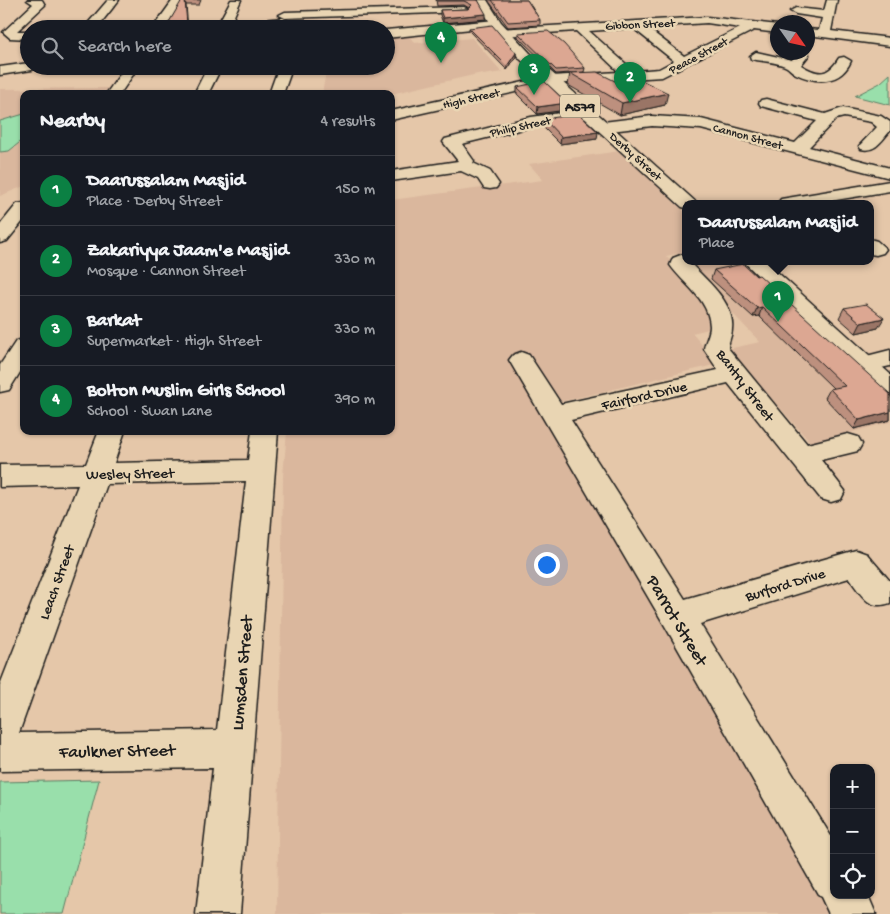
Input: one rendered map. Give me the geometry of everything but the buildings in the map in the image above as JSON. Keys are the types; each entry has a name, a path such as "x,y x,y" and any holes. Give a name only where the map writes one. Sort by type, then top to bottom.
{"street":[{"path":"22,20 39,5 38,1 32,0"},
{"path":"97,20 114,0"},
{"path":"164,20 178,0"},
{"path":"226,20 236,0"},
{"path":"284,20 289,0"},
{"path":"339,20 341,0"},
{"path":"399,0 401,12"},
{"name":"Derby Street","path":"482,0 499,28 551,80 685,200"},
{"path":"824,34 829,15 829,1"},
{"path":"679,7 693,21"},
{"path":"297,20 340,14 464,10"},
{"path":"796,11 829,15"},
{"name":"Gibbon Street","path":"395,34 693,21 712,21 770,28"},
{"path":"20,22 9,32 20,34"},
{"path":"635,24 683,62"},
{"name":"Peace Street","path":"551,80 662,74 752,26"},
{"path":"578,27 632,76"},
{"path":"815,33 890,42"},
{"path":"731,37 752,41"},
{"path":"756,56 794,64"},
{"path":"794,64 798,60"},
{"path":"794,64 793,66 797,70 826,75 835,73 844,61"},
{"path":"0,71 20,68"},
{"path":"116,90 127,75"},
{"path":"203,90 210,75"},
{"path":"277,90 283,75"},
{"name":"High Street","path":"395,115 551,80"},
{"path":"752,113 771,100 828,119"},
{"path":"798,149 833,115 847,112 880,121 886,129 867,146"},
{"name":"Philip Street","path":"463,165 466,161 452,142 537,121 589,114"},
{"name":"Cannon Street","path":"603,127 641,122 689,123 723,129 890,173"},
{"path":"855,165 890,143"},
{"path":"395,175 463,165 484,175 490,184"},
{"path":"820,200 890,186"},
{"path":"0,237 18,203"},
{"name":"Bantry Street","path":"682,260 680,265 720,313 721,329 715,344 716,349 734,374 831,491"},
{"path":"757,265 890,388"},
{"path":"0,384 20,352"},
{"path":"864,364 890,358"},
{"name":"Parrot Street","path":"522,360 830,874"},
{"name":"Fairford Drive","path":"554,415 734,374"},
{"name":"Leach Street","path":"0,734 111,435"},
{"name":"Lumsden Street","path":"218,914 265,435"},
{"path":"801,455 848,444"},
{"name":"Wesley Street","path":"0,476 261,470"},
{"name":"Burford Drive","path":"677,616 856,563 880,593"},
{"name":"Faulkner Street","path":"0,752 234,749"},
{"path":"845,899 854,914"}],"shaded area":[{"path":"409,35 414,43 472,38 502,72 483,75 482,73 395,93 395,90 323,90 325,75 395,75 395,36"},
{"path":"109,88 107,90 20,90 20,188 0,196 0,89"},
{"path":"620,151 682,209 682,253 666,256 706,300 713,328 692,333 718,364 539,407 830,894 830,899 833,899 842,914 277,914 283,476 287,435 395,435 395,199 543,180 529,164"},
{"path":"690,265 733,265 890,405 890,422 811,443 728,349 760,342 689,268"}],"green space":[{"path":"890,74 890,105 855,96 880,83"},
{"path":"20,115 20,142 9,151 0,152 0,121"},
{"path":"99,780 64,914 0,914 0,782"}],"place":[{"name":"Bolton Muslim Girls School","path":"441,63"},
{"name":"Barkat","path":"534,95"},
{"name":"Zakariyya Jaam'e Masjid","path":"630,103"},
{"name":"Daarussalam Masjid","path":"778,322"}]}
